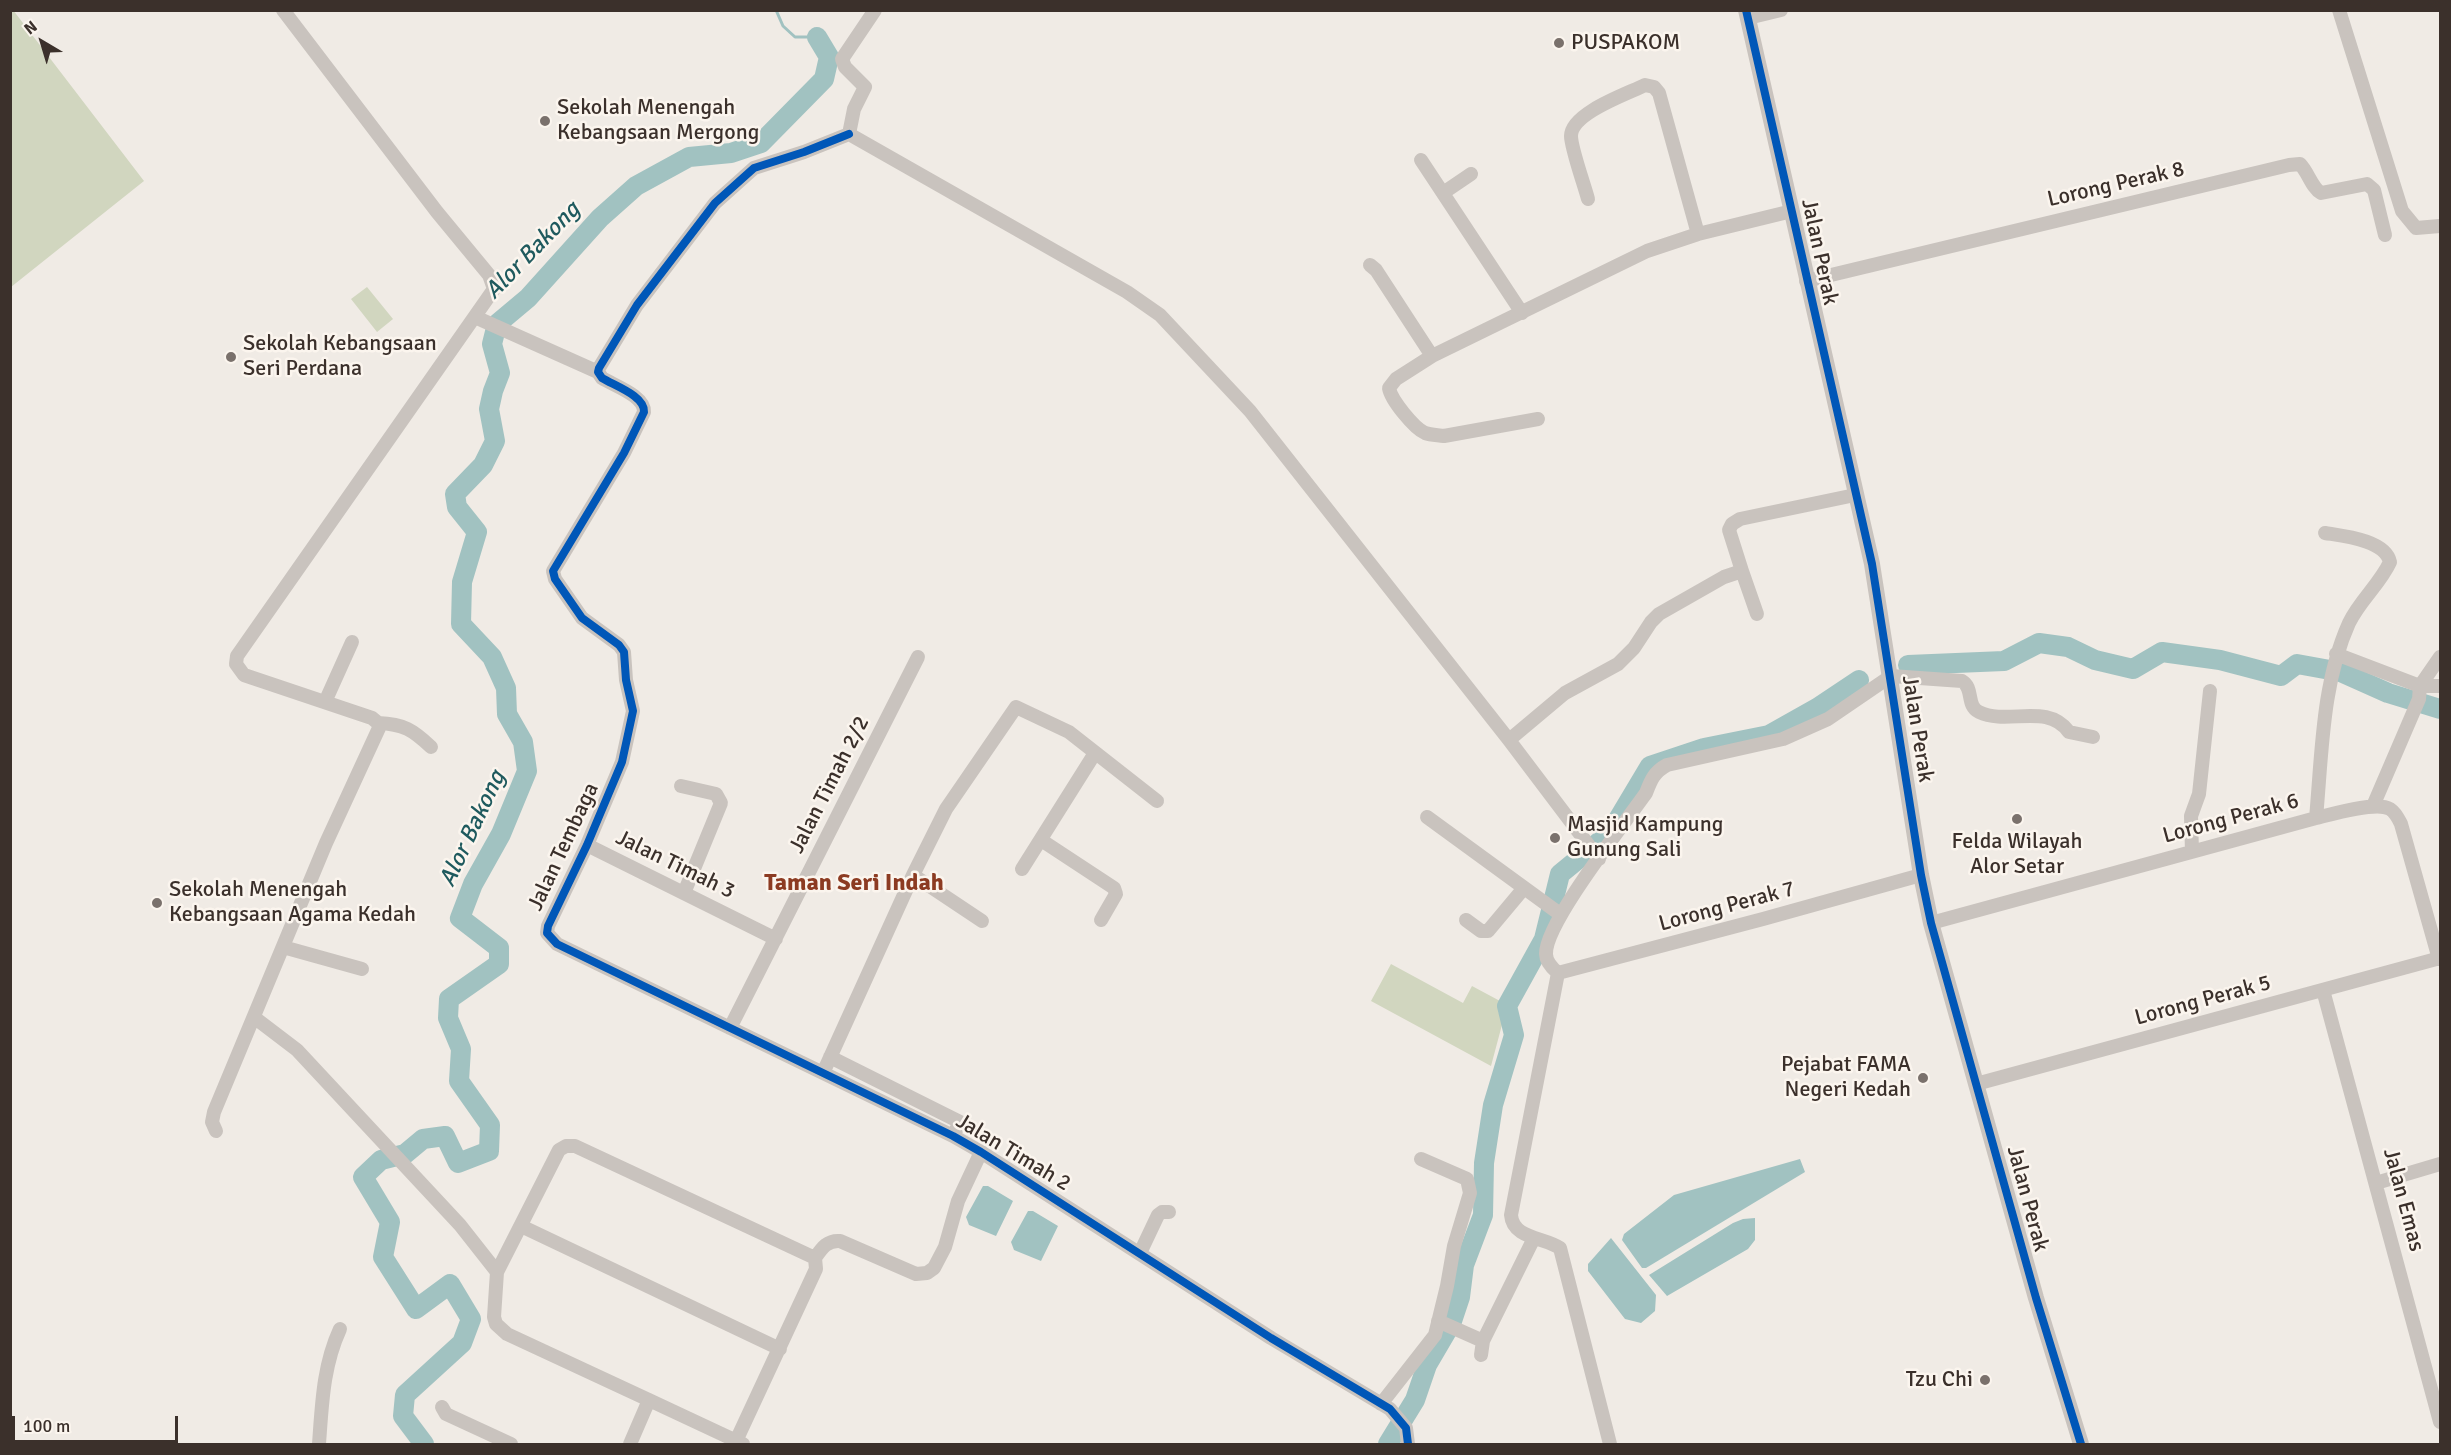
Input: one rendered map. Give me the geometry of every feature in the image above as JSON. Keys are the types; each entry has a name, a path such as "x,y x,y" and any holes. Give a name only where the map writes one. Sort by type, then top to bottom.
{"street":[{"path":"283,10 437,212 489,275 494,289 481,320 237,656 236,664 244,675 372,717 378,723 395,724 414,731 431,747"},
{"path":"849,134 854,109 865,87 845,67 842,60 875,10"},
{"path":"1747,14 1781,10"},
{"path":"2339,10 2402,211 2416,228 2440,226"},
{"name":"Jalan Perak","path":"1747,14 1872,564 1921,875 1931,923 2032,1286 2081,1444"},
{"path":"1588,199 1571,136 1575,123 1585,114 1645,85 1651,86 1659,93 1698,234"},
{"path":"481,320 597,372 637,304 715,202 754,168 849,134"},
{"path":"849,134 1127,292 1160,315 1250,411 1509,740 1594,852"},
{"path":"1421,160 1522,313"},
{"name":"Lorong Perak 8","path":"1806,281 2300,164 2321,193 2367,184 2374,190 2385,235"},
{"path":"1443,193 1471,174"},
{"path":"1538,419 1444,436 1426,433 1418,429 1394,400 1389,388 1396,379 1432,356 1647,250 1698,234 1792,211"},
{"path":"1370,265 1376,270 1432,356"},
{"name":"Jalan Tembaga","path":"557,944 547,933 548,926 587,845 622,762 633,711 626,680 624,652 619,645 582,618 555,579 553,571 624,453 644,412 640,399 615,387 597,372"},
{"path":"1757,614 1729,531 1732,524 1740,519 1855,495"},
{"path":"2316,818 2337,654 2357,607 2386,571 2390,562 2384,551 2360,539 2325,533"},
{"path":"1509,740 1565,693 1618,664 1634,648 1659,614 1742,571"},
{"path":"325,702 352,642"},
{"path":"2337,654 2417,698"},
{"name":"Jalan Timah 2/2","path":"730,1028 918,657"},
{"path":"2440,657 2417,698 2373,806 2389,808 2397,815 2401,824 2440,958"},
{"path":"1610,1444 1560,1248 1515,1228 1511,1215 1558,973 1548,962 1546,954 1548,942 1558,912 1594,852 1646,793 1657,771 1667,765 1783,739 1846,709 1891,676 1962,681 1969,687 1973,707 1978,712 1992,715 2054,718 2064,724 2069,732 2093,737"},
{"path":"2417,698 2440,686"},
{"path":"2192,852 2191,816 2199,794 2210,691"},
{"path":"823,1073 913,875 946,809 1016,707 1069,732 1157,801"},
{"path":"216,1131 212,1122 214,1112 326,843 376,736 378,723"},
{"path":"1022,869 1095,753"},
{"path":"681,786 716,794 721,803 684,893"},
{"name":"Lorong Perak 6","path":"1931,923 2316,818 2373,806"},
{"path":"1427,817 1558,912"},
{"path":"1041,840 1114,888 1116,894 1101,920"},
{"name":"Jalan Timah 3","path":"587,845 776,939"},
{"path":"913,875 982,921"},
{"name":"Lorong Perak 7","path":"1558,973 1763,920 1921,875"},
{"path":"1466,920 1481,931 1488,932 1524,888"},
{"name":"Jalan Timah 2","path":"557,944 981,1152 1271,1338 1381,1404 1397,1416 1406,1428 1408,1444"},
{"path":"283,947 362,969"},
{"name":"Lorong Perak 5","path":"1976,1084 2440,958"},
{"name":"Jalan Emas","path":"2323,990 2437,1394 2440,1422"},
{"path":"255,1018 297,1050 460,1225 497,1272"},
{"path":"830,1057 960,1122 953,1137"},
{"path":"815,1258 575,1146 566,1146 559,1150 497,1272 494,1317 501,1330 740,1443 816,1269 815,1258 827,1243 840,1241 916,1274 927,1273 934,1268 945,1246 958,1201 981,1152"},
{"path":"1381,1404 1444,1324 1447,1286 1454,1246 1470,1193 1467,1179 1421,1159"},
{"path":"2376,1183 2440,1164"},
{"path":"1140,1253 1158,1215 1168,1212"},
{"path":"521,1226 780,1349"},
{"path":"1444,1324 1482,1348 1534,1238"},
{"path":"319,1444 324,1377 331,1348 340,1329"},
{"path":"630,1444 649,1400"},
{"path":"442,1407 447,1414 511,1444"}],"green space":[{"path":"13,10 144,181 11,287 10,11"},
{"path":"367,287 393,319 377,332 351,299"},
{"path":"1391,964 1463,1003 1472,986 1500,1001 1498,1011 1503,1021 1491,1066 1371,1001"}],"water":[{"path":"1800,1159 1805,1172 1646,1268 1642,1268 1622,1240 1624,1234 1674,1195"},
{"path":"983,1186 988,1186 1013,1201 996,1236 969,1225 966,1217"},
{"path":"1028,1211 1033,1211 1058,1226 1041,1261 1014,1250 1011,1242"},
{"path":"1755,1218 1755,1240 1748,1249 1667,1296 1649,1275 1733,1223"},
{"path":"1611,1238 1656,1295 1655,1311 1641,1323 1625,1319 1588,1271 1588,1264"}],"waterway":[{"path":"776,10 783,26 795,37 817,37"},
{"name":"Alor Bakong","path":"424,1444 403,1416 405,1395 462,1343 471,1319 450,1284 416,1309 383,1257 390,1222 363,1177 381,1160 405,1154 423,1139 445,1136 458,1163 489,1151 490,1125 459,1081 461,1049 448,1018 449,999 499,964 499,948 460,918 473,884 501,834 527,771 523,742 507,714 506,688 492,657 461,624 462,582 477,532 457,507 455,494 483,465 495,441 489,409 500,373 492,344 497,324 528,298 600,218 636,186 689,157 731,153 761,143 824,79 829,57 817,37"},
{"path":"1908,665 2004,661 2039,643 2068,647 2095,660 2133,669 2162,652 2220,660 2281,676 2297,664 2341,672 2388,693 2440,709"},
{"path":"1388,1444 1415,1400 1427,1365 1451,1324 1460,1297 1464,1265 1483,1215 1484,1163 1493,1105 1514,1035 1507,1006 1544,939 1560,874 1610,833 1650,766 1704,748 1769,735 1817,708 1859,680"}],"cycle path":[{"path":"1746,10 1872,564 1921,875 1931,923 2036,1298 2081,1444"},
{"path":"849,134 754,168 715,203 637,305 599,368 598,372 602,378 635,396 643,406 644,412 624,453 553,571 555,579 582,618 619,645 624,652 626,680 633,711 622,762 587,845 548,926 547,933 557,944 953,1136 981,1152 1271,1338 1390,1409 1406,1428 1408,1444"}],"place":[{"name":"PUSPAKOM","path":"1559,43"},
{"name":"Sekolah Menengah Kebangsaan Mergong","path":"545,121"},
{"name":"Sekolah Kebangsaan Seri Perdana","path":"231,357"},
{"name":"Felda Wilayah Alor Setar","path":"2017,819"},
{"name":"Masjid Kampung Gunung Sali","path":"1555,838"},
{"name":"Sekolah Menengah Kebangsaan Agama Kedah","path":"157,903"},
{"name":"Pejabat FAMA Negeri Kedah","path":"1923,1078"},
{"name":"Tzu Chi","path":"1985,1380"}],"district":[{"name":"Taman Seri Indah","path":"854,884"}]}
